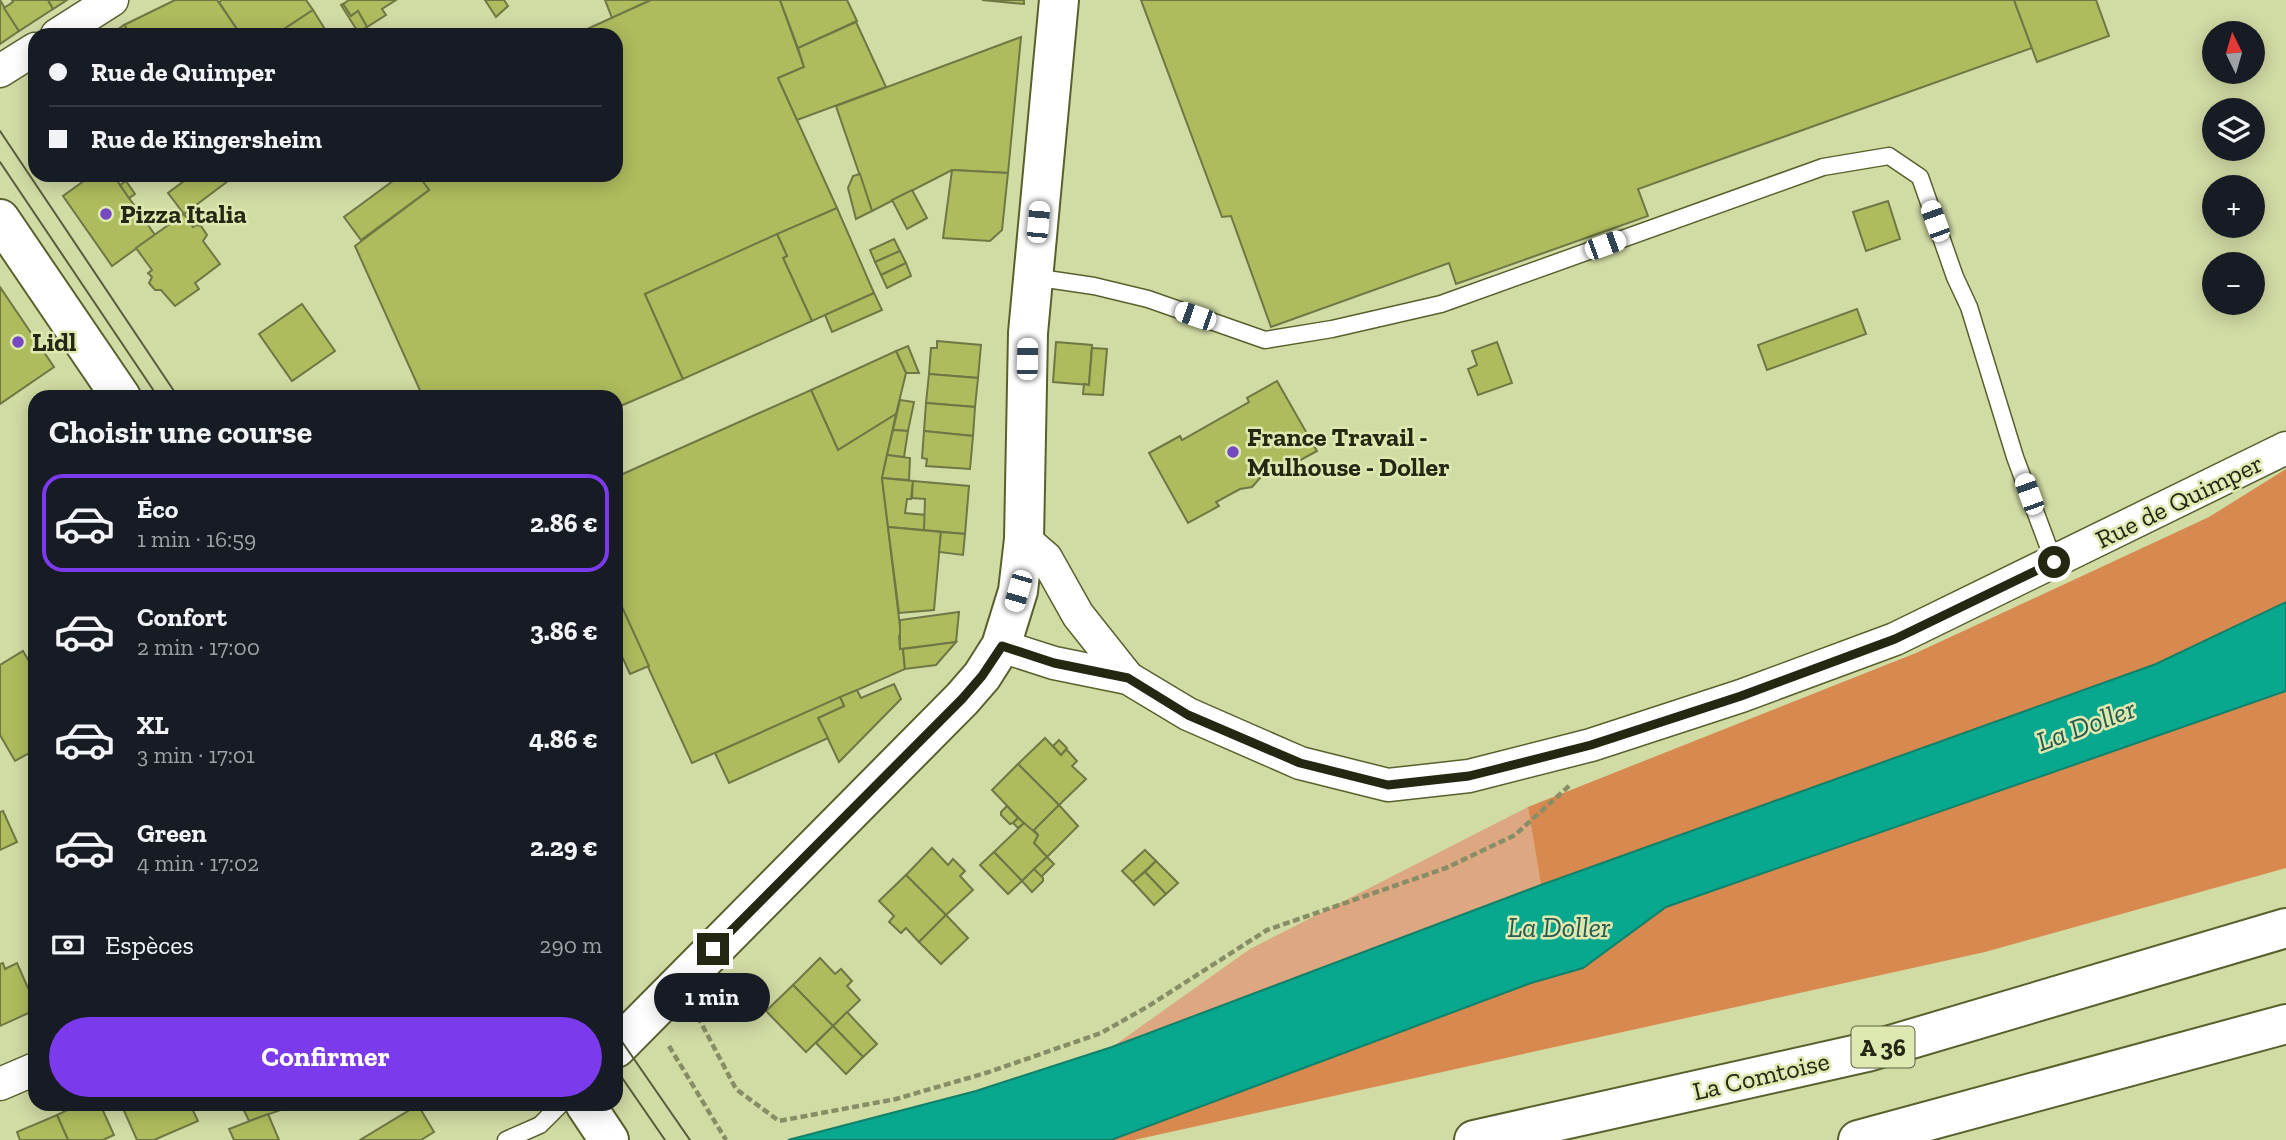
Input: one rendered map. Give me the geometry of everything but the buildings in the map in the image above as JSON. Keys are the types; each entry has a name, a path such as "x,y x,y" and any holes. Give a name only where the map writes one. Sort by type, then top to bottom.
{"main road":[{"path":"623,1041 962,699 982,676 1002,646 1018,591 1024,539 1028,333 1059,0"},
{"path":"0,219 116,390"},
{"name":"La Comtoise","path":"1474,1140 1867,1052 2286,928"},
{"path":"1858,1140 2286,1024"},
{"path":"590,1111 609,1140"}],"street":[{"path":"68,28 112,0"},
{"path":"0,71 28,53"},
{"name":"Rue de Quimper","path":"1024,539 1046,558 1078,615 1128,678 1188,715 1300,763 1388,785 1469,776 1591,745 1741,696 1895,639 2286,448"},
{"name":"Rue de Quimper","path":"1002,646 1054,663 1128,678"},
{"path":"0,1084 28,1072"}],"lane":[{"path":"1033,277 1094,286 1148,299 1265,341 1332,330 1441,304 1823,167 1889,156 1920,177 1955,277 1969,307 2015,457 2054,562"},
{"path":"506,1140 540,1125 554,1111"}],"path":[{"path":"689,1028 699,1019 736,1088 779,1121 895,1099 989,1072 1101,1033 1147,1007 1267,930 1446,868 1515,835 1582,775 1591,745"},
{"path":"678,1038 668,1047 726,1140"}],"shaded area":[{"path":"2286,469 2286,602 2156,664 1541,885 1528,807 1916,653 2209,517"},
{"path":"2286,691 2286,868 1985,952 1134,1140 1111,1140 1531,983 1583,968 1666,907"},
{"path":"1528,807 1541,885 1112,1047 1250,949"}],"water":[{"name":"La Doller","path":"2286,602 2286,691 1666,907 1583,968 1531,983 1111,1140 788,1140 976,1091 1112,1047 1541,885 2156,664"}],"tram line":[{"path":"0,131 28,173"},
{"path":"0,162 153,390"},
{"path":"34,182 173,390"},
{"path":"623,1043 690,1140"},
{"path":"623,1079 665,1140"}],"place":[{"name":"Pizza Italia","path":"106,214"},
{"name":"Lidl","path":"18,342"},
{"name":"France Travail - Mulhouse - Doller","path":"1233,452"}],"route":[{"path":"713,949 962,699 982,676 1002,646 1054,663 1128,678 1188,715 1300,763 1388,785 1469,776 1493,770 1591,745 1741,696 1895,639 2054,562"}]}
